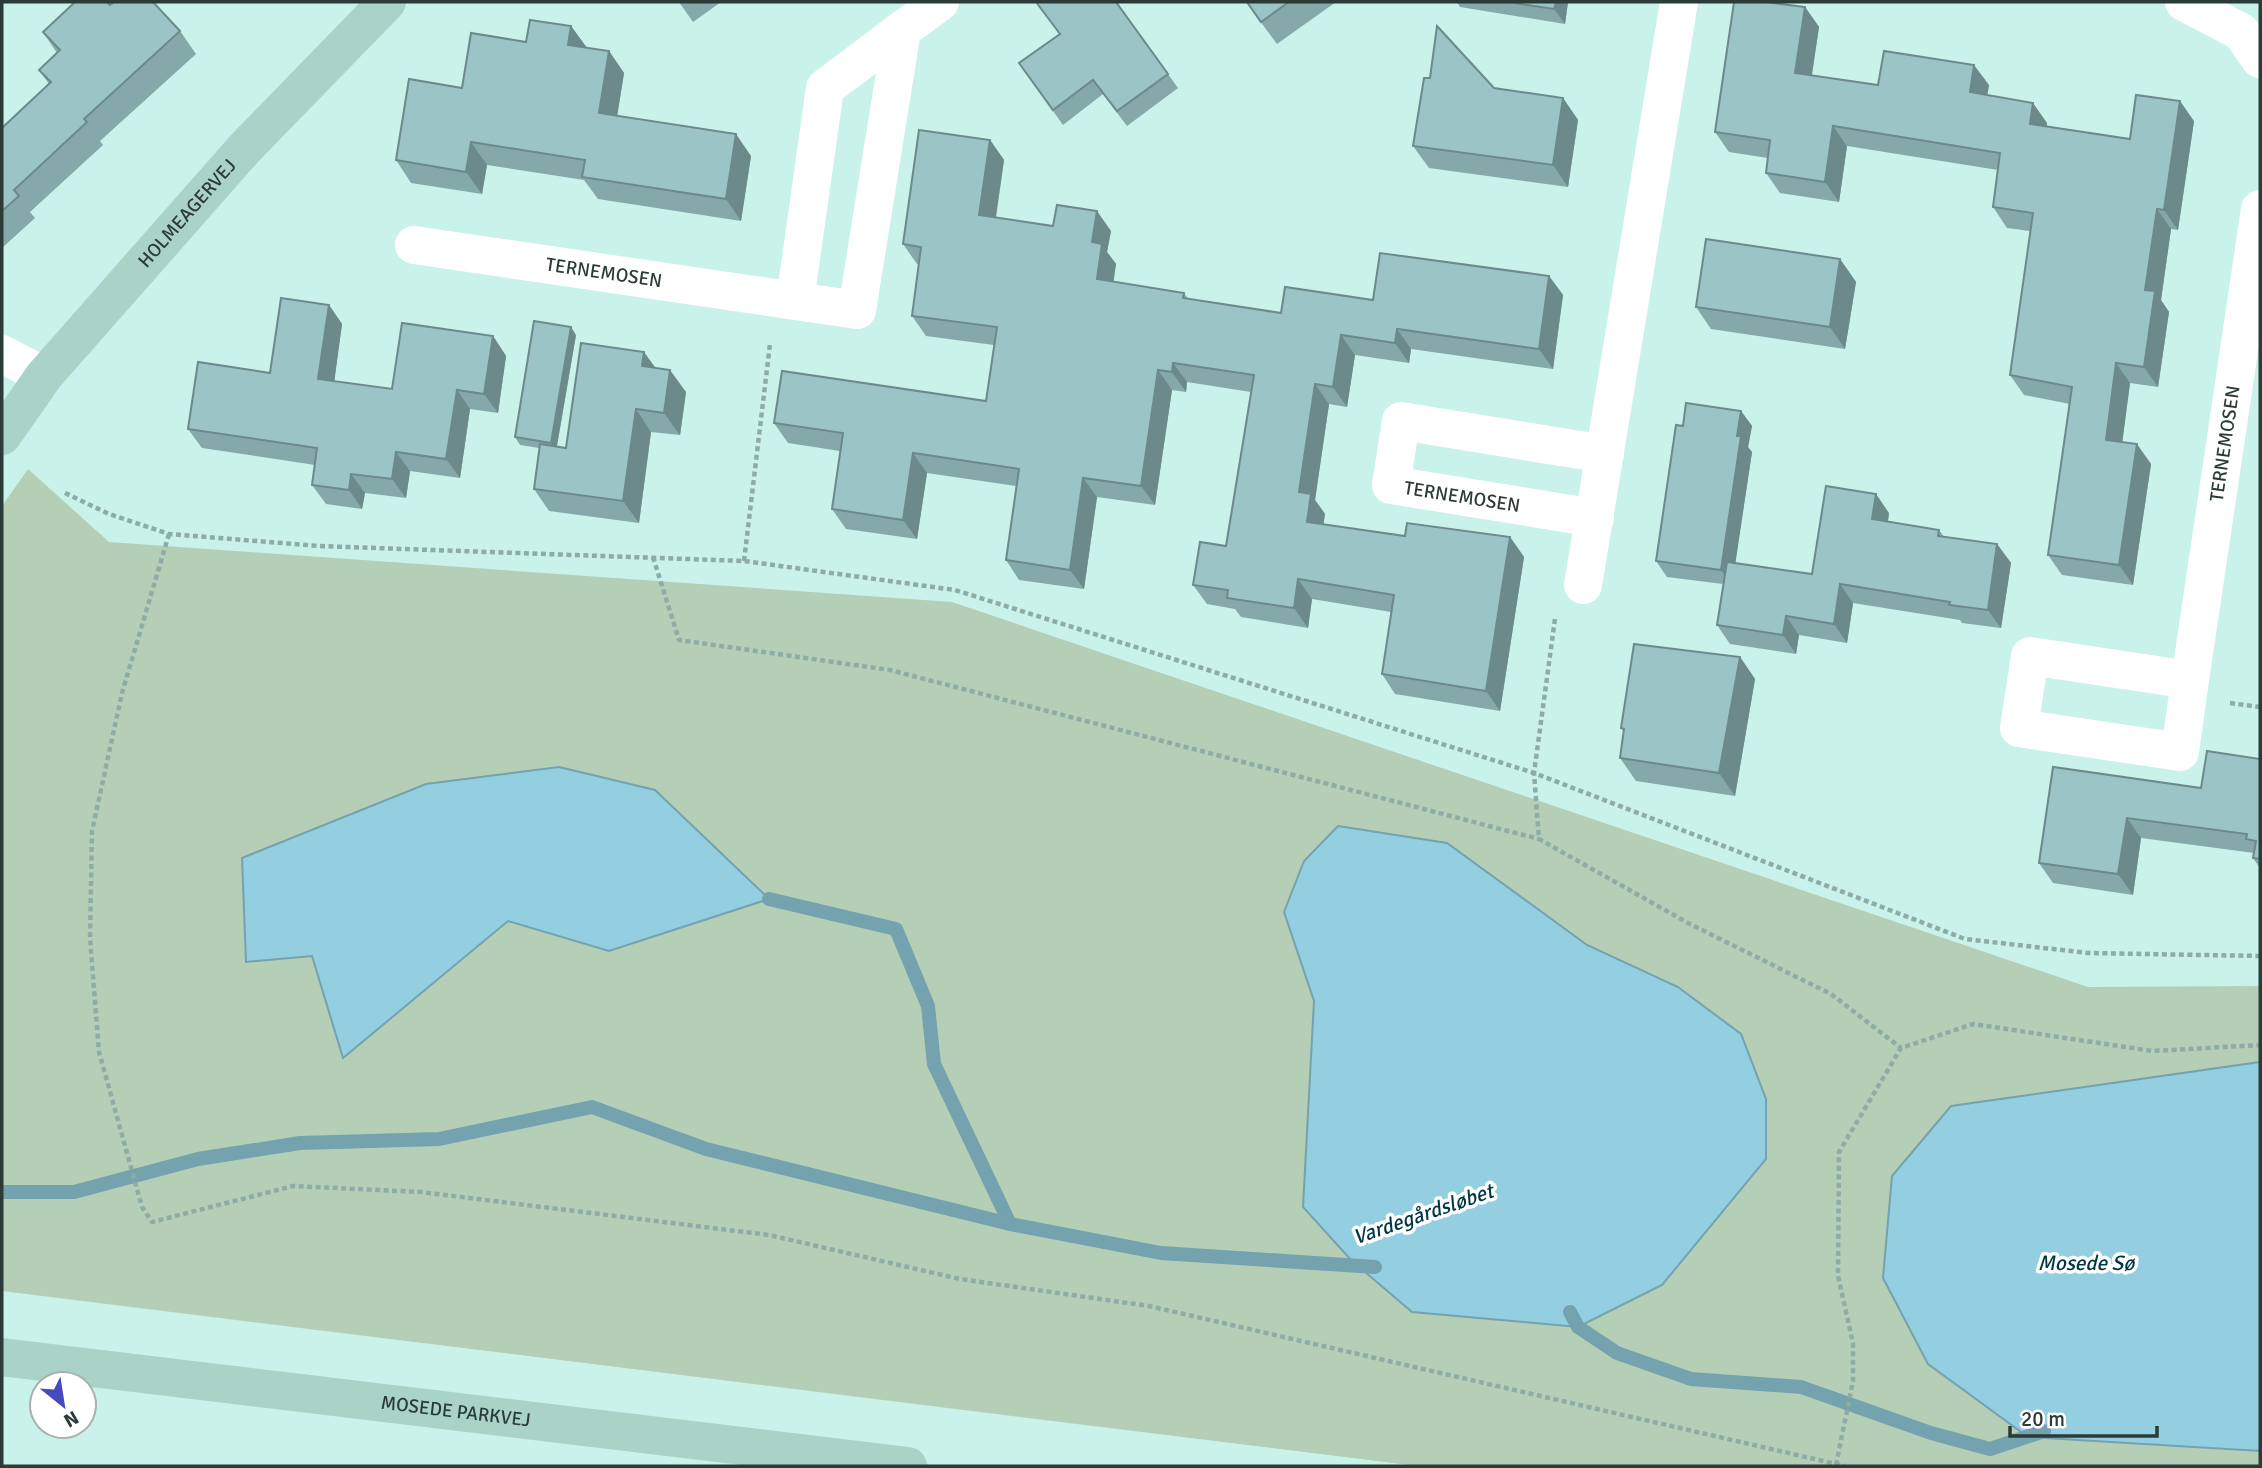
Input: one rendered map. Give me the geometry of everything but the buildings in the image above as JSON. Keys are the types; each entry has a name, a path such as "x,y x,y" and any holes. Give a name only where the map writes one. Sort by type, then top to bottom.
{"street":[{"name":"HOLMEAGERVEJ","path":"2,436 44,376 244,149 387,2"},
{"path":"795,301 825,88 940,2"},
{"path":"1584,585 1679,2"},
{"path":"2185,2 2241,32 2260,58"},
{"name":"TERNEMOSEN","path":"414,245 857,310 902,30"},
{"name":"TERNEMOSEN","path":"2190,680 2260,209"},
{"path":"2,354 44,376"},
{"name":"TERNEMOSEN","path":"1595,518 1391,485 1399,430 1401,421 1605,454"},
{"name":"MOSEDE PARKVEJ","path":"2,1357 908,1466"}],"path":[{"path":"744,561 771,339 795,301"},
{"path":"65,493 109,514 169,534 319,546 744,561 955,590 1534,773 1965,939 2088,953 2260,956"},
{"path":"169,534 122,693 92,831 90,938 99,1052 142,1208 152,1222 293,1186 421,1192 769,1235 960,1279 1149,1307 1845,1466"},
{"path":"653,557 679,640 890,670 1539,839 1688,923 1831,994 1901,1048"},
{"path":"1539,839 1534,773 1558,598 1584,585"},
{"path":"1836,1465 1853,1381 1853,1343 1839,1276 1839,1152 1901,1048 1973,1024 2152,1051 2260,1045"}],"green space":[{"path":"28,469 109,542 952,602 2088,987 2260,986 2260,1466 1417,1466 2,1291 2,506"}],"water":[{"path":"559,767 655,790 769,899 609,951 508,921 343,1058 312,956 246,962 242,858 426,784"},
{"path":"1338,826 1447,843 1587,945 1678,987 1741,1034 1766,1099 1766,1159 1662,1285 1578,1327 1412,1312 1351,1260 1303,1207 1314,1001 1284,912 1304,861"},
{"name":"Mosede Sø","path":"2260,1062 2260,1451 2028,1437 1928,1364 1883,1278 1892,1176 1951,1106"}],"waterway":[{"path":"769,899 896,929 928,1006 934,1064 1010,1224"},
{"path":"2,1192 74,1192 198,1159 300,1143 439,1139 592,1107 706,1149 1010,1224 1161,1253 1375,1267"},
{"name":"Vardegårdsløbet","path":"1570,1312 1578,1327 1617,1353 1691,1379 1801,1387 1931,1433 1990,1449 2044,1431"}]}
